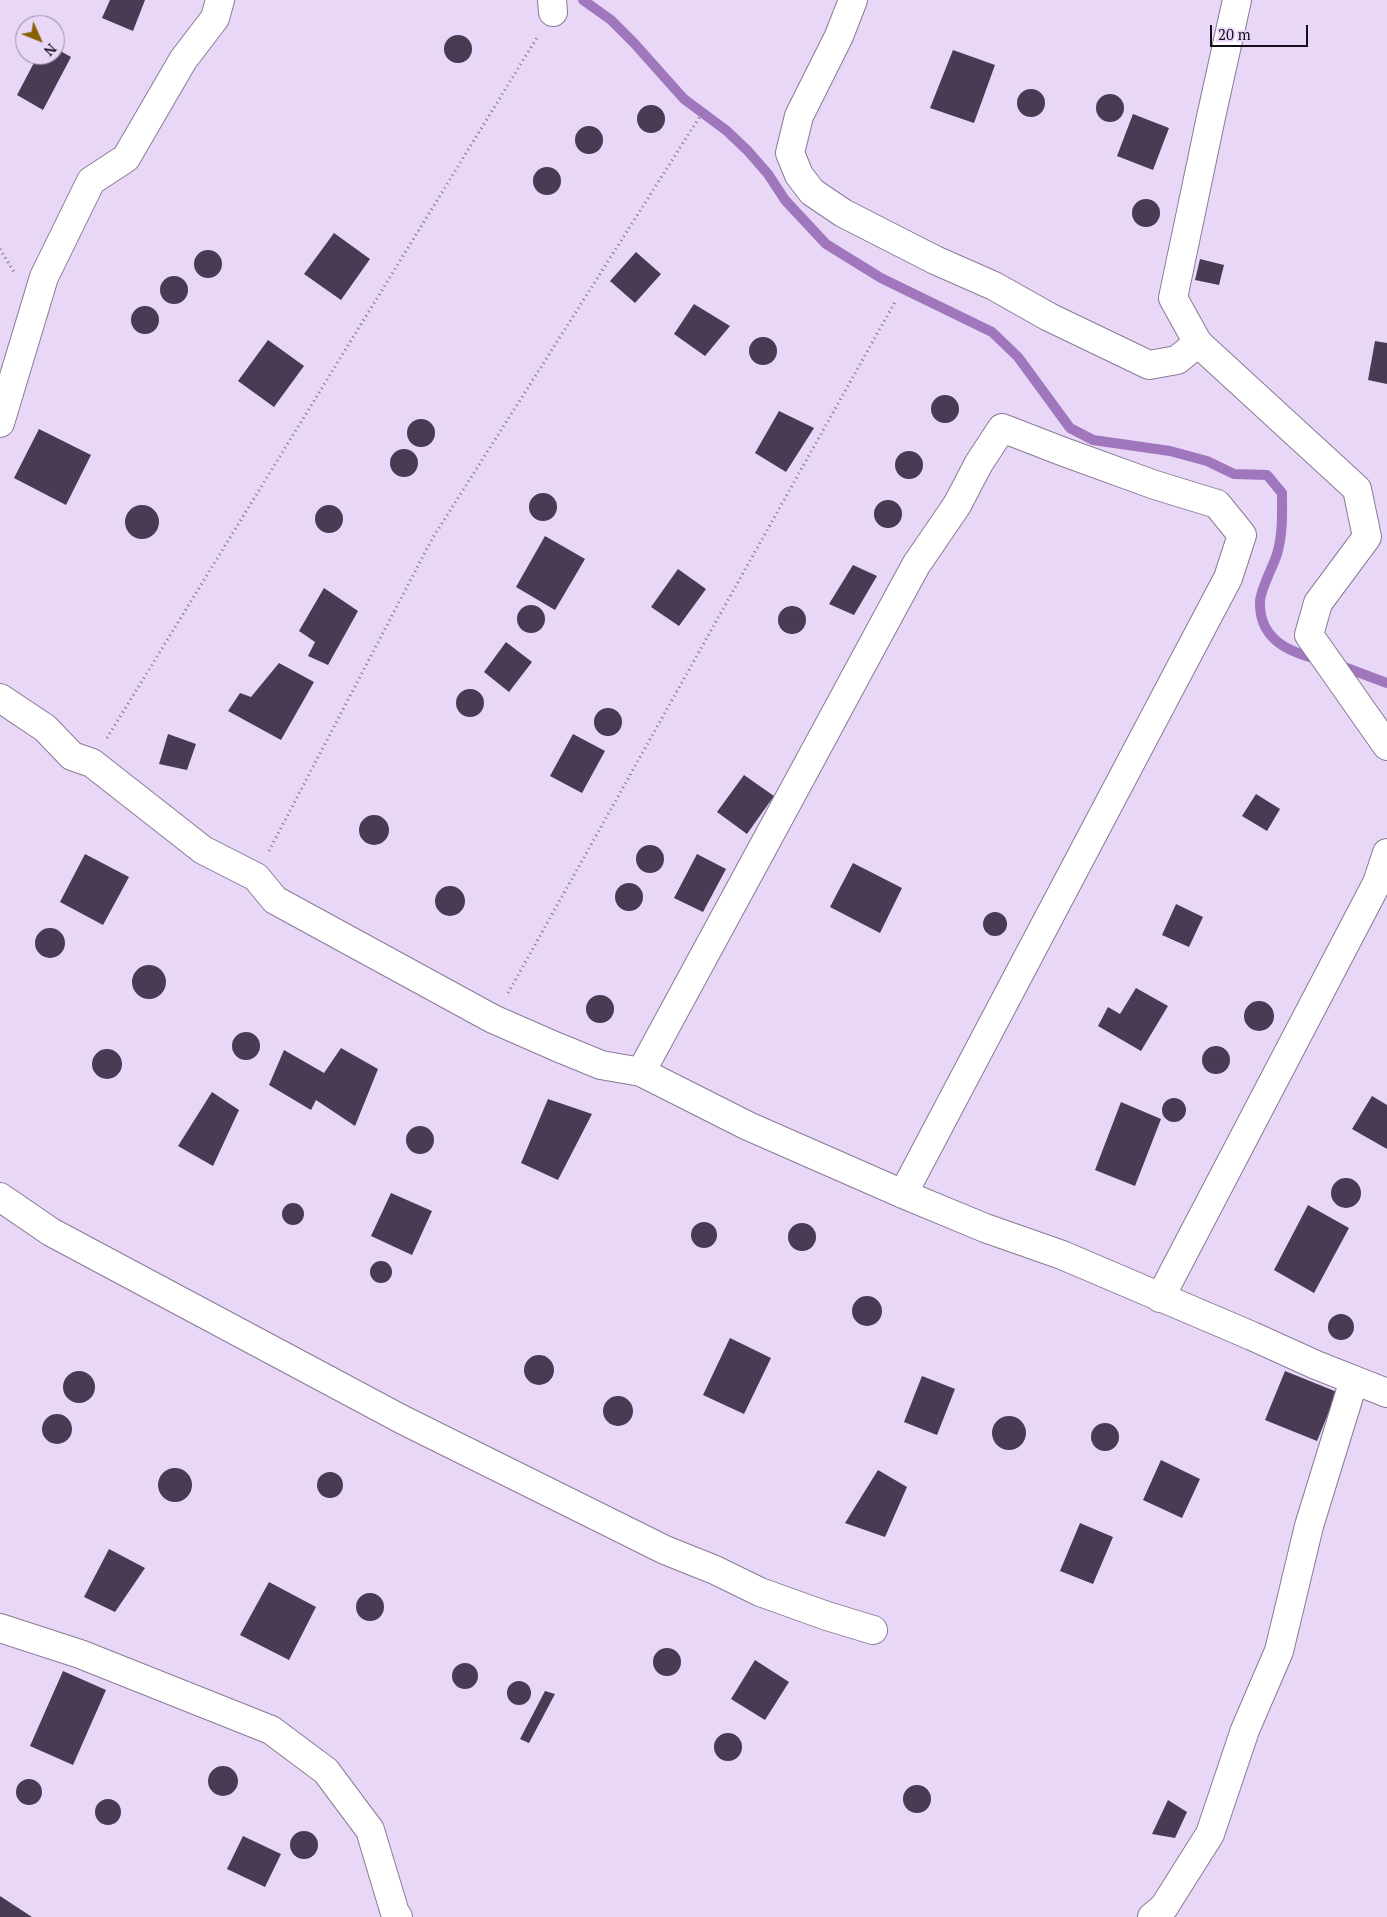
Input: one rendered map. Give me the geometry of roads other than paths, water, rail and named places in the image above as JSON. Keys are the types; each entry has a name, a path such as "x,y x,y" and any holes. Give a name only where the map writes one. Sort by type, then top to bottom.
{"street":[{"path":"0,423 44,276 91,180 126,158 183,60 215,18 220,0"},
{"path":"852,0 839,36 799,116 790,153 798,175 812,192 843,212 918,251 994,286 1049,317 1149,365 1177,360 1198,343"},
{"path":"1237,0 1174,298 1198,343 1357,489 1368,537 1318,603 1309,634 1387,746"},
{"path":"641,1072 916,565 957,505 979,463 1002,428 1155,485 1217,504 1242,536 1228,578 903,1194"},
{"path":"0,698 45,728 72,756 92,763 203,850 256,877 275,900 493,1019 601,1065 641,1072 748,1126 903,1194 985,1228 1062,1255 1316,1365 1387,1393"},
{"path":"1160,1298 1377,883 1387,853"},
{"path":"0,1197 51,1232 394,1415 665,1550 715,1570 760,1592 827,1616 874,1630"},
{"path":"1152,1917 1164,1907 1210,1834 1245,1730 1279,1650 1309,1526 1354,1380"},
{"path":"0,1628 80,1654 271,1730 326,1771 370,1830 395,1913 398,1917"}],"waterway":[{"path":"583,0 611,20 684,99 727,131 747,150 768,174 785,200 826,244 881,278 992,332 1018,357 1070,428 1093,440 1170,451 1207,461 1234,474 1267,475 1282,493 1282,524 1277,554 1264,585 1260,602 1264,626 1270,635 1287,648 1320,660"},
{"path":"1336,664 1387,683"}]}
